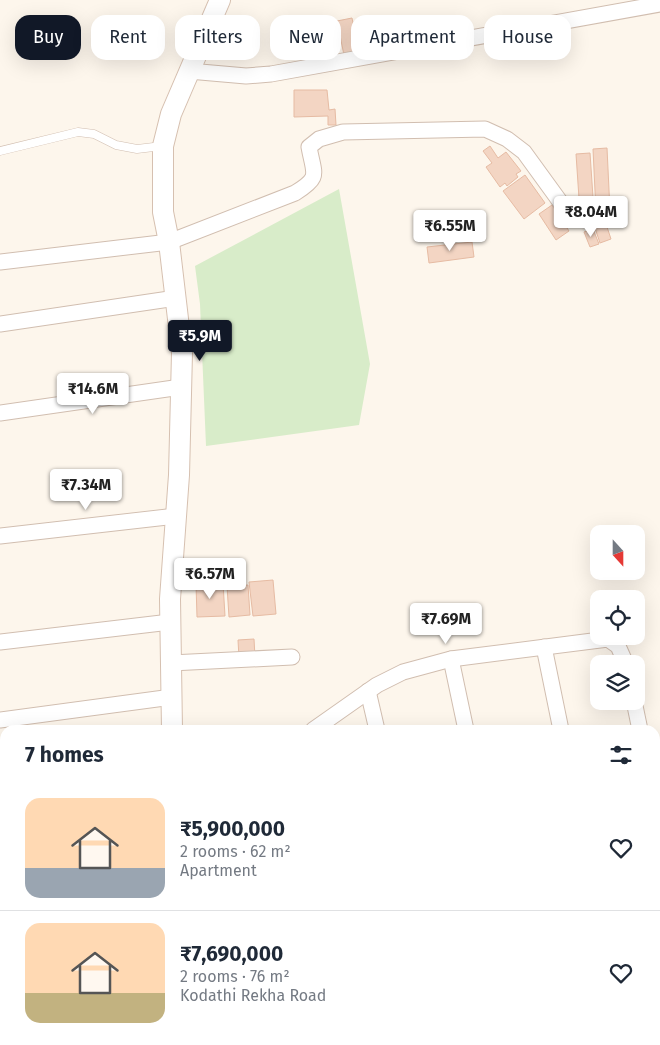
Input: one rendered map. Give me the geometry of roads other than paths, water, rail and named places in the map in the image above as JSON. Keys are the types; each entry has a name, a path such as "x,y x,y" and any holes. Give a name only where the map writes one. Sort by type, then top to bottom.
{"street":[{"path":"172,725 170,599 176,516 182,352 169,242 163,212 164,146 171,114 220,0"},
{"path":"189,71 246,76 271,74 660,4"},
{"path":"0,262 169,242 295,192 310,183 314,175 309,147 319,139 343,132 485,128 507,139 524,152 569,214"},
{"path":"0,324 176,298"},
{"path":"0,413 181,387"},
{"path":"0,536 176,516"},
{"path":"0,642 170,622"},
{"path":"320,725 368,691 403,672 451,659 608,639 618,646 622,655"},
{"path":"544,647 560,725"},
{"path":"171,663 292,657"},
{"path":"451,659 465,725"},
{"path":"368,691 376,725"},
{"path":"0,720 172,697"},
{"path":"636,710 639,725"}],"lane":[{"path":"0,151 78,132 94,134 116,145 137,149 164,146"}]}
